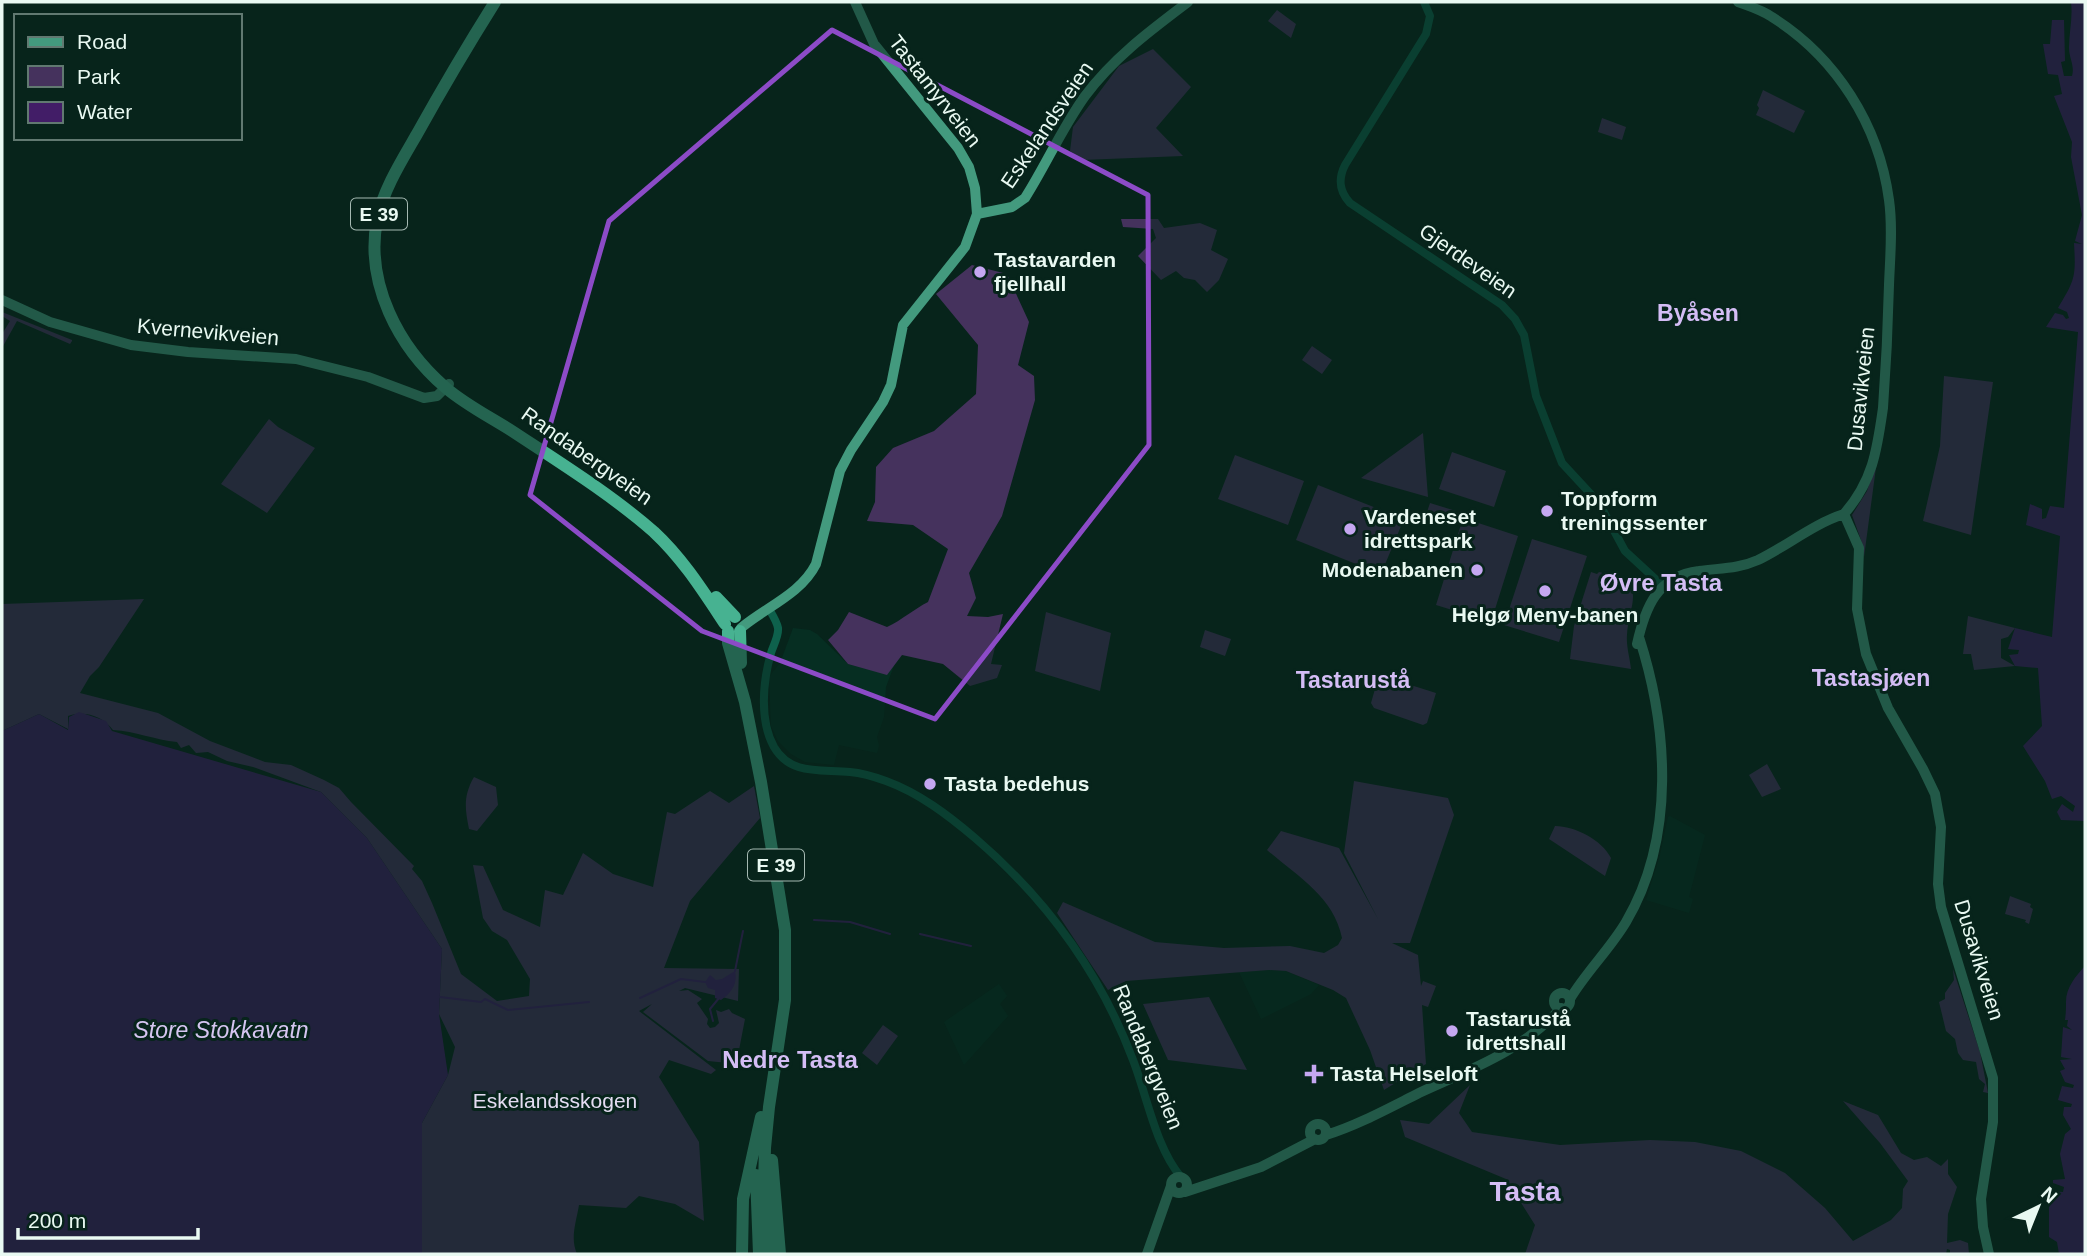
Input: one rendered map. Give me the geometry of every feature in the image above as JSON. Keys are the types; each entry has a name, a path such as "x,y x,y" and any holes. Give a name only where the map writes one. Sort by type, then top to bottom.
{"highway":[{"name":"Randabergveien","path":"495,2 404,157 378,218 374,250 379,283 388,311 405,339 470,406 572,472 653,532 696,578 734,625"},
{"name":"E 39","path":"734,625 729,643 745,702 781,894 785,930 784,988 770,1060 757,1166 756,1215 759,1254"},
{"name":"E 39","path":"768,1254 764,1165 770,1100 785,1000 784,988"},
{"name":"E 39","path":"770,1100 780,1254"},
{"name":"E 39","path":"743,1254 743,1199 763,1114"}],"main road":[{"name":"Tastamyrveien","path":"855,2 874,44 958,148 969,167 977,210"},
{"name":"Eskelandsveien","path":"977,210 1001,210 1012,207 1025,198 1074,112 1105,72 1148,32 1188,2"},
{"name":"Dusavikveien","path":"1727,2 1784,26"},
{"name":"Dusavikveien","path":"1738,2 1772,16 1818,53 1836,72 1860,109 1878,150 1889,202 1891,236 1886,373 1879,436 1868,480 1858,498 1844,514 1860,554 1857,609 1866,654 1888,708 1935,794 1941,827 1938,884 1941,907 1993,1078 1993,1122 1981,1191 1981,1214 1989,1254"},
{"path":"734,625 769,608 800,586 812,573 840,471 891,386 903,325 965,247 977,210"},
{"name":"Kvernevikveien","path":"2,300 50,322 131,345 188,352 296,359 368,377 414,394 444,382"},
{"path":"1147,1254 1164,1210 1180,1185 1207,1183 1261,1167 1291,1152 1318,1132 1350,1126 1506,1053 1524,1043 1539,1029 1558,1007 1555,997 1566,996 1626,922 1650,867 1661,804 1660,745 1658,716 1639,637 1641,621 1656,595 1690,573 1730,569 1750,563 1844,514"}],"street":[{"name":"Gjerdeveien","path":"1424,2 1430,11 1431,20 1426,34 1345,164 1340,180 1341,190 1350,203 1511,313 1524,335 1536,396 1562,463 1599,503 1625,551 1656,595"},
{"name":"Randabergveien","path":"769,608 778,629 765,683 766,725 774,747 782,758 797,768 851,772 884,780 938,809 973,836 1050,912 1109,1004 1133,1059 1180,1185"}],"highlighted area":[{"path":"832,30 1148,195 1149,445 935,719 702,631 530,495 609,221"}],"shaded area":[{"path":"793,628 810,630 817,634 848,664 887,674 895,663 886,687 884,717 877,737 877,753 839,745 834,765 805,762 791,754 778,741 771,726 769,677 780,663"},
{"path":"1670,816 1705,835 1689,897 1693,899 1689,913 1646,900"},
{"path":"1285,971 1319,985 1311,994 1261,1019 1239,972"},
{"path":"999,984 1007,996 1000,1004 1008,1016 964,1065 944,1022"}],"green space":[{"path":"1277,10 1296,24 1291,38 1268,21"},
{"path":"1153,49 1191,87 1156,128 1183,156 1082,160 1070,151 1073,127 1119,66"},
{"path":"1763,90 1805,111 1794,133 1756,115"},
{"path":"1602,118 1626,127 1622,140 1598,132"},
{"path":"1121,219 1158,219 1164,228 1200,223 1217,230 1211,250 1228,259 1219,280 1207,292 1195,280 1184,278 1176,271 1161,280 1138,256 1156,238 1153,229 1123,227"},
{"path":"972,265 1007,274 1029,322 1018,365 1034,376 1035,400 1002,516 969,573 976,598 967,616 988,617 1003,614 991,664 1002,665 997,678 970,686 943,664 902,655 887,675 848,664 828,640 849,612 887,627 928,602 948,549 913,525 867,521 875,502 876,467 893,448 934,431 976,394 978,345 936,294"},
{"path":"2,312 72,341 70,344 17,321 2,348 2,334 10,321 2,316"},
{"path":"1312,346 1332,360 1322,374 1302,360"},
{"path":"1944,376 1993,382 1971,535 1923,521 1940,446"},
{"path":"269,419 315,448 267,513 221,484"},
{"path":"1423,433 1428,497 1361,478"},
{"path":"1452,452 1506,471 1494,507 1439,489"},
{"path":"1235,455 1304,481 1288,525 1218,499"},
{"path":"1877,460 1864,557 1852,515 1867,491"},
{"name":"Vardeneset idrettspark","path":"1318,485 1404,519 1381,574 1296,540"},
{"path":"1430,503 1456,511 1452,526 1425,518"},
{"name":"Modenabanen","path":"1463,518 1518,536 1491,622 1436,605"},
{"name":"Helgø Meny-banen","path":"1532,539 1587,556 1559,642 1504,625"},
{"path":"1591,572 1612,573 1623,578 1632,590 1627,639 1631,669 1570,659 1574,626"},
{"name":"Eskelandsskogen","path":"144,599 80,693 158,713 210,741 265,762 291,765 339,788 414,866 412,869 422,881 461,974 497,1001 529,996 530,979 507,940 492,931 483,918 473,865 483,866 503,910 540,927 545,890 563,895 583,853 613,874 653,887 667,812 675,814 710,791 729,803 754,786 760,818 690,901 664,968 739,969 738,1001 685,988 679,991 688,990 702,999 697,1003 708,1019 710,1028 719,1023 716,1010 721,1012 729,1009 745,1019 739,1050 728,1063 708,1061 643,1012 652,1004 639,1011 716,1070 711,1074 669,1060 659,1077 699,1142 704,1221 675,1204 639,1196 626,1208 579,1205 574,1236 577,1254 422,1254 422,1123 448,1075 455,1047 439,1014 442,949 367,838 321,792 253,767 227,761 208,752 196,753 189,745 181,748 177,742 113,730 104,721 93,716 68,716 68,729 39,714 2,731 2,604"},
{"path":"1046,612 1111,633 1100,691 1035,671"},
{"path":"1968,616 2015,628 2008,637 2001,639 2001,658 2015,666 1974,670 1971,654 1963,654"},
{"path":"1205,630 1231,639 1225,656 1200,647"},
{"path":"1379,675 1436,693 1427,723 1423,725 1374,708 1371,703"},
{"path":"1767,764 1781,789 1762,797 1749,775"},
{"path":"474,777 496,787 498,805 477,831 469,829 466,809 468,790"},
{"path":"1354,781 1448,798 1454,815 1410,943 1392,943 1418,955 1421,986 1423,981 1436,986 1428,1007 1422,1005 1426,1064 1384,1090 1370,1050 1346,998 1333,990 1286,971 1269,970 1126,981 1108,990 1057,913 1063,902 1155,942 1224,948 1290,946 1324,953 1338,945 1342,938 1331,911 1313,888 1267,850 1281,831 1339,848 1378,919 1344,853"},
{"path":"1555,826 1579,831 1607,851 1611,858 1605,876 1549,839"},
{"path":"2010,896 2031,904 2033,909 2029,924 2026,920 2005,914"},
{"path":"1953,969 1980,1052 1988,1093 1983,1092 1985,1084 1979,1079 1976,1062 1963,1060 1958,1053 1955,1039 1946,1031 1939,1002 1945,999 1945,993 1954,980"},
{"path":"1209,997 1247,1070 1168,1060 1143,1004"},
{"path":"883,1025 898,1036 877,1065 862,1053"},
{"path":"1470,1085 1459,1113 1472,1132 1560,1145 1650,1140 1695,1142 1741,1151 1785,1173 1825,1208 1853,1241 1891,1220 1902,1208 1903,1189 1908,1181 1880,1143 1843,1101 1878,1115 1901,1153 1914,1160 1927,1157 1941,1166 1948,1159 1948,1174 1957,1187 1948,1214 1947,1243 1960,1240 1968,1243 1969,1254 1950,1254 1947,1249 1946,1254 1525,1254 1535,1225 1506,1179 1405,1137 1400,1120 1429,1124"}],"water":[{"path":"2071,2 2085,2 2085,821 2061,820 2057,812 2062,804 2073,812 2075,806 2061,796 2052,799 2045,781 2023,746 2042,726 2038,668 2015,666 2009,655 2018,654 2019,650 2008,649 2015,628 2052,637 2060,536 2026,525 2030,504 2042,509 2042,519 2046,518 2050,506 2064,508 2078,332 2046,327 2055,313 2069,318 2067,312 2058,308 2073,278 2074,243 2082,244 2075,241 2082,215 2071,157 2072,142 2054,96 2062,94 2058,75 2048,74 2043,44 2050,44 2052,20 2064,20 2065,61 2061,62 2064,76 2072,76 2069,48"},
{"name":"Store Stokkavatn","path":"79,712 106,721 112,731 321,792 367,838 442,949 439,1014 448,1075 422,1123 422,1254 2,1254 2,731 39,714 68,730 69,717"},
{"path":"2085,966 2085,1254 2059,1254 2057,1242 2049,1237 2049,1191 2063,1192 2064,1187 2053,1183 2053,1180 2065,1179 2060,1154 2065,1134 2071,1129 2063,1115 2064,1107 2071,1107 2072,1104 2058,1100 2062,1086 2073,1088 2074,1085 2065,1082 2060,1071 2065,1069 2060,1060 2072,1059 2061,1057 2063,1027 2072,1030 2067,1026 2068,1020 2065,1020 2066,997 2072,982"},
{"path":"735,971 735,984 731,991 721,1000 715,998 715,990 708,988 705,982 710,975 716,980"}],"waterway":[{"path":"814,920 850,922 890,934"},
{"path":"735,971 743,931"},
{"path":"920,934 971,946"},
{"path":"640,998 681,979 705,982"},
{"path":"440,997 481,1002 485,999 508,1010 589,1002"},
{"path":"713,1021 710,1009 719,998"}],"place":[{"name":"Tastavarden fjellhall","path":"980,272"},
{"name":"Toppform treningssenter","path":"1547,511"},
{"name":"Vardeneset idrettspark","path":"1350,529"},
{"name":"Modenabanen","path":"1477,570"},
{"name":"Helgø Meny-banen","path":"1545,591"},
{"name":"Tasta bedehus","path":"930,784"},
{"name":"Tastarustå idrettshall","path":"1452,1031"},
{"name":"Tasta Helseloft","path":"1314,1074"}],"district":[{"name":"Byåsen","path":"1698,313"},
{"name":"Øvre Tasta","path":"1661,583"},
{"name":"Tastasjøen","path":"1871,678"},
{"name":"Tastarustå","path":"1353,680"},
{"name":"Nedre Tasta","path":"790,1060"},
{"name":"Tasta","path":"1525,1191"}]}
